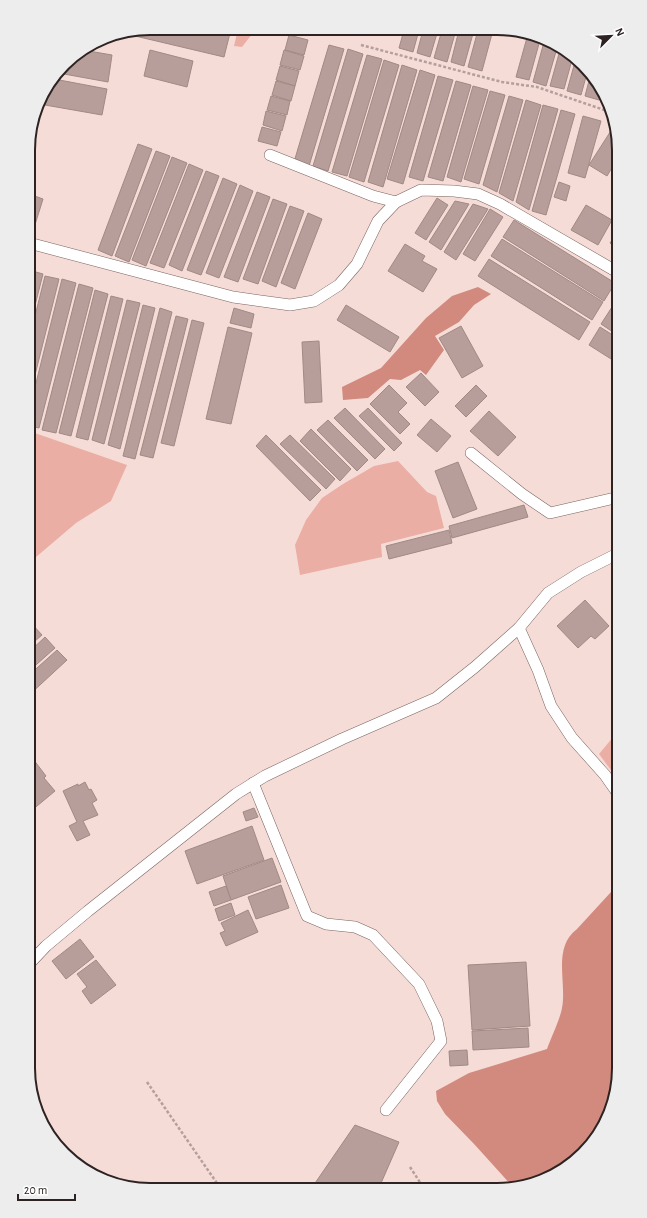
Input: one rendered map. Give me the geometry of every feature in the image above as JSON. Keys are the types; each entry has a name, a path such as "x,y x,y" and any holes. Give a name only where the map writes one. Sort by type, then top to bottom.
{"lane":[{"path":"270,155 373,196 396,202"},
{"path":"35,245 232,297 290,305 314,301 339,285 357,264 378,221 396,202 421,190 454,191 478,194 500,204 612,269"},
{"path":"471,453 522,494 550,513 612,499"},
{"path":"35,958 46,946 100,902 236,794 265,776 342,739 436,698 475,667 519,628 548,593 580,572 612,556"},
{"path":"519,628 538,670 550,706 572,738 612,785"},
{"path":"253,783 307,916 326,924 355,927 373,935 419,984 437,1021 441,1041 386,1110"}],"path":[{"path":"362,45 502,82 536,87 605,110"},
{"path":"147,1082 217,1183"},
{"path":"410,1167 420,1183"}],"shaded area":[{"path":"237,35 251,35 242,47 234,46"},
{"path":"478,287 491,294 474,305 459,322 435,336 444,350 426,375 420,370 401,380 390,379 368,398 343,400 342,387 381,368 426,318 452,296"},
{"path":"35,433 127,465 111,501 76,523 35,558"},
{"path":"398,461 427,492 436,496 444,528 381,544 382,557 300,575 295,545 306,520 322,498 374,466"},
{"path":"612,738 612,772 599,754"},
{"path":"611,892 612,1075 606,1105 597,1125 588,1138 561,1164 534,1177 509,1182 445,1114 437,1101 436,1091 469,1073 547,1049 562,1008 562,966 565,946 569,937"}],"building":[{"path":"230,35 224,57 135,36"},
{"path":"289,35 308,40 304,55 285,50"},
{"path":"403,35 418,35 413,52 399,48"},
{"path":"422,35 437,35 430,57 417,53"},
{"path":"441,35 455,35 447,62 434,58"},
{"path":"458,35 473,35 464,66 451,62"},
{"path":"477,35 492,35 482,71 468,67"},
{"path":"527,39 539,43 529,80 516,77"},
{"path":"329,45 344,49 309,166 294,162"},
{"path":"543,45 556,51 546,86 533,82"},
{"path":"348,49 363,54 328,171 313,166"},
{"path":"150,50 193,61 187,87 144,76"},
{"path":"284,50 304,56 300,70 280,65"},
{"path":"91,51 112,55 108,82 64,74 74,64"},
{"path":"559,53 571,63 564,89 550,86"},
{"path":"367,55 382,59 347,176 332,172"},
{"path":"384,60 399,65 364,182 349,177"},
{"path":"402,65 417,70 383,187 368,182"},
{"path":"574,65 586,77 581,95 567,91"},
{"path":"280,66 299,71 295,86 276,80"},
{"path":"420,70 435,75 403,184 387,179"},
{"path":"438,76 453,80 423,181 409,177"},
{"path":"59,80 107,89 102,115 45,105 50,93"},
{"path":"276,81 295,86 291,101 272,95"},
{"path":"456,81 471,85 443,181 428,177"},
{"path":"589,81 600,98 599,100 585,96"},
{"path":"473,86 488,90 461,182 447,177"},
{"path":"490,91 505,95 479,184 464,179"},
{"path":"271,96 290,101 287,115 267,110"},
{"path":"509,96 523,100 497,192 483,185"},
{"path":"526,100 541,105 513,201 499,193"},
{"path":"543,105 558,109 529,210 516,202"},
{"path":"561,110 575,114 546,215 532,211"},
{"path":"266,111 286,116 282,131 263,125"},
{"path":"583,116 601,121 585,178 568,173"},
{"path":"262,127 281,132 277,146 258,141"},
{"path":"610,132 612,168 607,176 589,165"},
{"path":"138,144 152,149 112,256 98,250"},
{"path":"156,151 170,156 129,262 115,256"},
{"path":"172,157 187,163 146,266 132,260"},
{"path":"189,164 203,170 164,268 150,263"},
{"path":"206,171 219,176 182,271 169,265"},
{"path":"223,178 237,184 201,275 187,270"},
{"path":"559,182 570,186 566,201 554,197"},
{"path":"240,185 253,191 219,278 206,273"},
{"path":"257,192 270,197 238,282 224,277"},
{"path":"35,196 43,199 35,225"},
{"path":"437,198 448,205 426,240 415,233"},
{"path":"273,199 287,204 258,284 243,279"},
{"path":"455,201 469,204 441,250 429,242"},
{"path":"473,204 488,209 456,260 444,252"},
{"path":"586,205 612,220 598,245 571,230"},
{"path":"290,206 304,211 276,287 262,281"},
{"path":"490,209 503,217 475,261 463,254"},
{"path":"308,213 322,219 295,289 281,283"},
{"path":"514,220 612,281 612,288 604,301 503,237"},
{"path":"502,239 603,302 592,320 491,256"},
{"path":"405,244 425,256 422,261 437,269 423,292 388,271"},
{"path":"489,259 590,322 579,340 478,276"},
{"path":"35,272 43,274 35,305"},
{"path":"45,276 59,279 35,375 35,316"},
{"path":"62,279 76,283 39,428 35,427 35,387"},
{"path":"79,284 93,288 56,433 42,430"},
{"path":"95,290 108,294 71,436 59,433"},
{"path":"111,296 123,299 88,440 76,437"},
{"path":"127,300 140,303 104,444 92,440"},
{"path":"143,305 155,308 120,449 108,445"},
{"path":"346,305 399,337 390,352 337,320"},
{"path":"612,307 612,331 601,324"},
{"path":"160,308 172,312 135,459 123,456"},
{"path":"234,308 254,314 251,328 230,323"},
{"path":"176,316 188,319 153,458 140,455"},
{"path":"192,320 204,323 174,446 161,443"},
{"path":"461,326 483,366 462,378 439,338"},
{"path":"228,327 252,333 231,424 206,419"},
{"path":"600,327 612,335 612,360 589,345"},
{"path":"319,341 322,402 305,403 302,342"},
{"path":"421,373 439,392 425,406 406,387"},
{"path":"389,385 407,403 398,412 410,424 400,434 370,404"},
{"path":"476,385 487,396 466,417 455,406"},
{"path":"345,408 385,449 375,459 334,418"},
{"path":"368,408 402,443 394,451 359,416"},
{"path":"489,411 516,437 498,456 470,431"},
{"path":"431,419 451,436 437,452 417,435"},
{"path":"328,420 368,460 357,471 317,430"},
{"path":"311,429 351,469 340,481 300,441"},
{"path":"266,435 321,490 310,501 256,446"},
{"path":"290,435 335,479 326,489 280,444"},
{"path":"458,462 477,509 453,518 435,471"},
{"path":"524,505 528,517 452,538 449,526"},
{"path":"449,530 452,543 389,559 386,546"},
{"path":"585,600 609,626 595,639 591,636 578,648 557,626"},
{"path":"35,627 42,635 35,641"},
{"path":"45,637 55,648 35,666 35,646"},
{"path":"57,650 67,660 35,690 35,670"},
{"path":"35,762 46,776 44,778 55,791 35,808"},
{"path":"85,782 97,800 92,803 98,815 83,821 90,835 77,841 69,826 77,822 63,791"},
{"path":"254,808 258,817 246,821 243,812"},
{"path":"252,826 264,860 197,884 185,851"},
{"path":"272,858 281,882 231,900 223,876"},
{"path":"281,885 289,908 256,919 248,897"},
{"path":"226,886 231,900 214,906 209,892"},
{"path":"231,903 235,915 219,921 215,909"},
{"path":"248,910 258,932 226,946 220,933 225,931 221,923"},
{"path":"80,939 94,957 66,979 52,961"},
{"path":"96,960 116,985 91,1004 82,991 87,987 77,974"},
{"path":"526,962 530,1026 472,1030 468,965"},
{"path":"528,1028 529,1047 473,1050 472,1031"},
{"path":"467,1050 468,1065 450,1066 449,1051"},
{"path":"355,1125 399,1142 381,1183 315,1183"}]}
